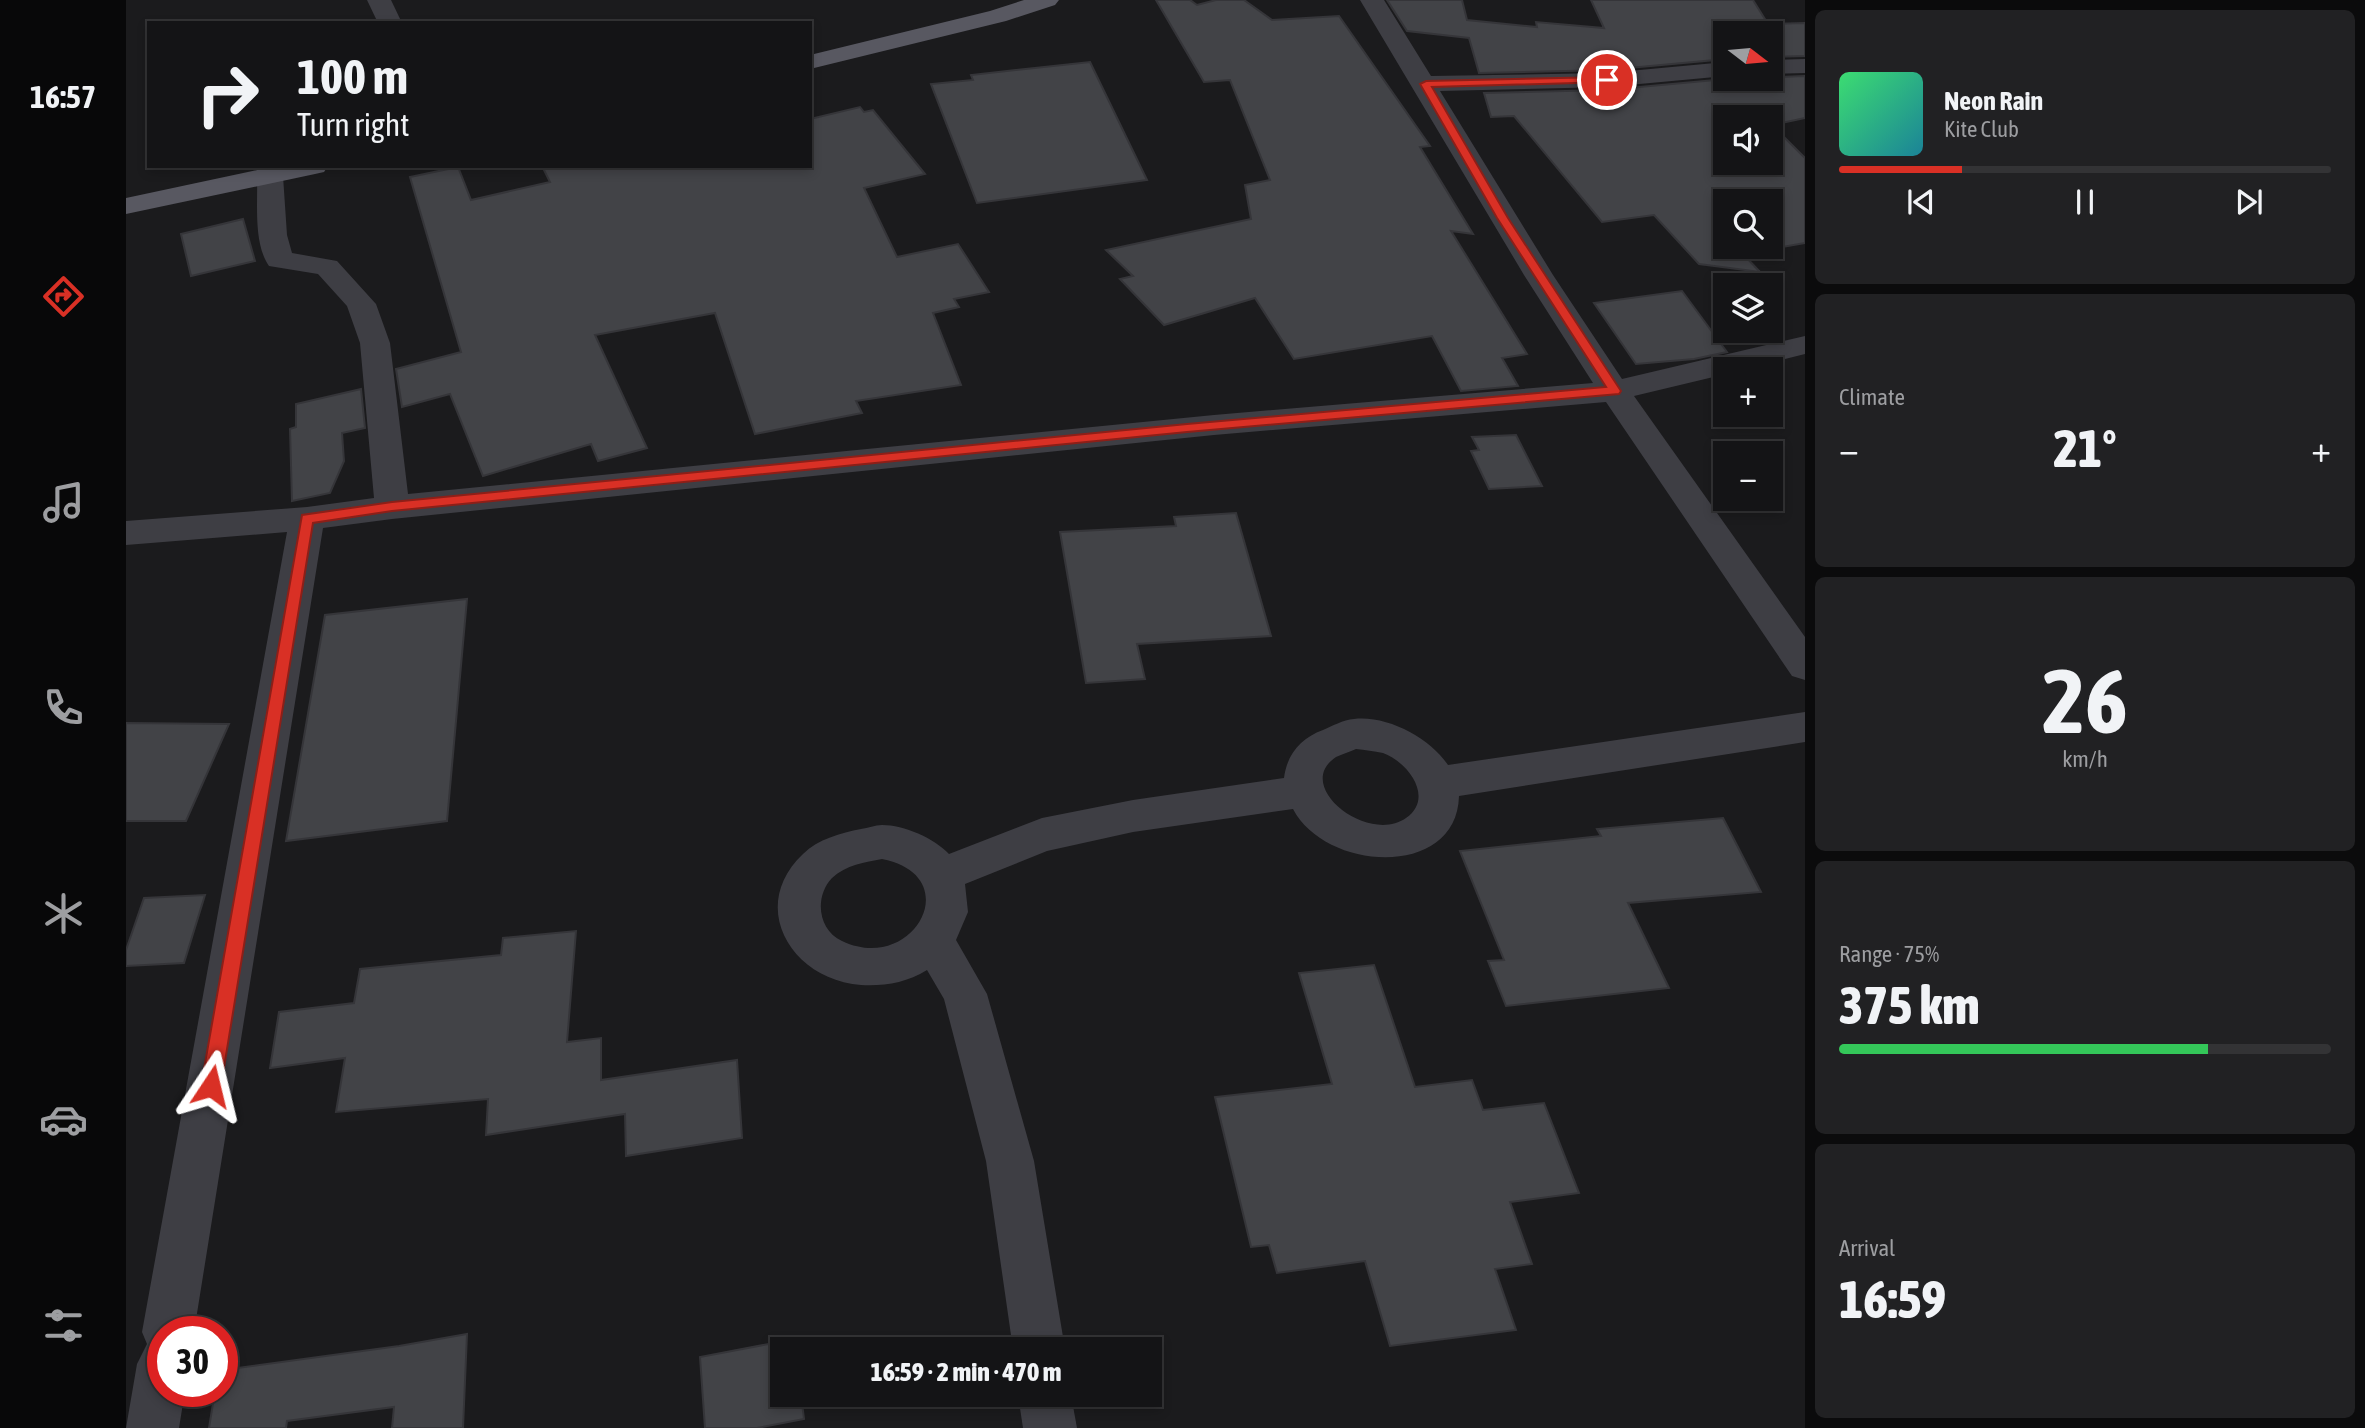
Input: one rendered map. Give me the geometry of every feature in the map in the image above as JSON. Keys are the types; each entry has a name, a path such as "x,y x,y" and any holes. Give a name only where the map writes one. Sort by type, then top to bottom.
{"main road":[{"path":"812,62 972,23 1047,0"},
{"path":"126,206 306,168"}],"street":[{"path":"379,0 389,21"},
{"path":"1373,0 1426,84 1503,218 1614,391 1805,666"},
{"path":"1783,67 1805,66"},
{"path":"1426,84 1607,80 1713,70"},
{"path":"270,176 273,235 279,260 327,267 361,304 375,343 392,507"},
{"path":"126,533 307,519 392,507 1214,425 1614,391 1805,345"},
{"path":"171,1316 307,519"},
{"path":"1437,783 1805,727"},
{"path":"1354,734 1376,736 1414,752 1428,767 1437,783 1439,802 1433,819 1419,832 1399,841 1376,842 1352,837 1330,825 1314,810 1304,791 1303,775 1308,759 1320,747 1336,738 1354,734"},
{"path":"940,876 1042,835 1133,816 1304,791"},
{"path":"882,842 906,847 926,858 940,876 946,891 947,909 942,926 933,941 913,957 888,966 862,969 836,962 816,949 803,930 798,908 802,887 815,867 833,852 857,843 882,842"},
{"path":"933,941 965,994 1010,1161 1036,1337"},
{"path":"152,1428 156,1407"},
{"path":"1047,1407 1050,1428"}],"building":[{"path":"1156,0 1190,0 1197,5 1216,0 1244,0 1272,20 1339,16 1430,146 1420,147 1473,234 1451,231 1527,354 1502,358 1518,386 1461,391 1432,336 1294,359 1255,298 1164,325 1120,279 1133,276 1106,250 1251,219 1245,185 1270,180 1230,80 1204,82"},
{"path":"1387,0 1462,0 1467,20 1537,27 1536,22 1604,28 1591,0 1753,0 1766,21 1713,21 1713,60 1607,70 1479,73 1469,38 1407,31"},
{"path":"1805,23 1805,56 1783,57 1783,24"},
{"path":"1090,62 1147,180 977,203 931,84 973,80 971,75"},
{"path":"1805,76 1805,118 1783,123 1783,105 1713,105 1713,175 1783,175 1783,136 1805,158 1805,243 1783,247 1783,189 1713,189 1713,259 1748,259 1760,272 1699,264 1654,215 1602,222 1514,116 1491,117 1484,93 1607,90 1713,80 1713,91 1783,91 1783,77"},
{"path":"860,107 864,112 873,110 925,174 864,188 897,257 958,244 989,292 954,299 959,307 933,313 961,385 856,401 862,413 755,434 715,313 595,335 647,448 598,461 591,444 483,476 450,394 402,407 396,369 461,352 410,177 458,168 471,200 550,182 543,168 812,168 812,119"},
{"path":"243,219 255,261 191,276 181,234"},
{"path":"1682,291 1713,333 1713,343 1720,343 1727,352 1694,359 1636,364 1594,303"},
{"path":"361,389 365,428 342,433 344,461 330,493 292,501 290,429 296,427 296,404"},
{"path":"1516,435 1542,486 1489,489 1471,451 1479,450 1472,437"},
{"path":"1236,513 1271,636 1137,644 1145,679 1086,683 1060,532 1176,526 1174,517"},
{"path":"467,599 447,821 286,841 325,615"},
{"path":"126,723 229,724 186,821 126,821"},
{"path":"1723,818 1761,892 1628,903 1669,988 1506,1006 1488,961 1504,960 1460,851 1601,836 1597,829"},
{"path":"205,895 184,963 126,966 126,950 144,898"},
{"path":"576,931 567,1042 601,1038 601,1080 737,1060 742,1138 626,1156 625,1114 486,1135 488,1099 336,1112 345,1058 270,1068 279,1012 354,1003 360,969 501,955 503,938"},
{"path":"1374,965 1415,1087 1472,1080 1483,1110 1544,1103 1579,1193 1510,1202 1532,1264 1495,1269 1516,1330 1390,1346 1365,1261 1277,1273 1269,1245 1251,1247 1215,1097 1332,1084 1299,973"},
{"path":"467,1334 463,1428 392,1428 394,1407 287,1421 286,1428 209,1428 212,1407 238,1407 238,1368"},
{"path":"770,1344 770,1407 802,1407 804,1419 757,1428 705,1428 700,1357"}],"route":[{"path":"211,1086 307,519 392,507 1187,428 1614,391 1503,218 1426,84 1607,80"}]}
